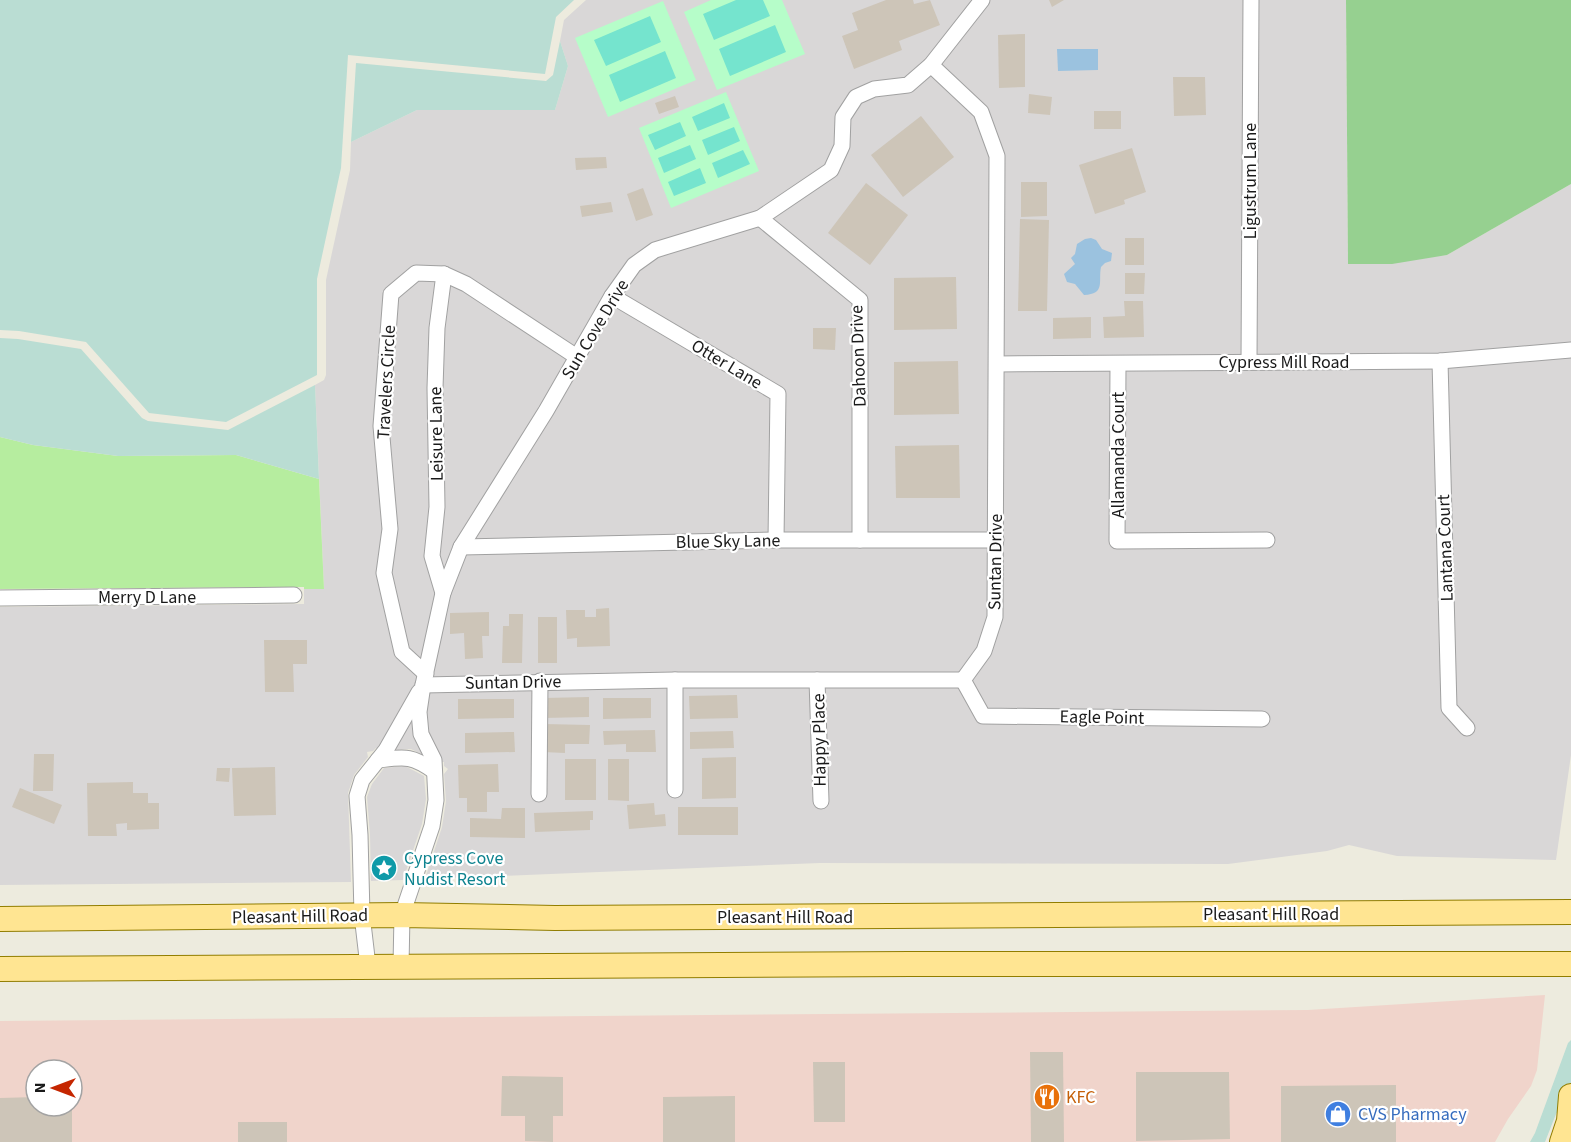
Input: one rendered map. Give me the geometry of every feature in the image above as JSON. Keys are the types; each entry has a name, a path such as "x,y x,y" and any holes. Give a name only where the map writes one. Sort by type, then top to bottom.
{"main road":[{"name":"Pleasant Hill Road","path":"0,919 362,915 555,918 1571,912"},
{"path":"0,969 1227,963 1571,964"},
{"path":"1562,1142 1569,1121 1571,1096"}],"street":[{"name":"Sun Cove Drive","path":"401,966 402,915 432,826 436,800 434,760 422,734 419,712 443,593 461,547 546,411 612,296 634,265 655,250 760,218 831,170 842,146 843,117 856,98 874,89 908,85 931,65 982,0"},
{"name":"Ligustrum Lane","path":"1249,362 1251,0"},
{"name":"Suntan Drive","path":"424,679 963,680 984,651 994,617 997,156 981,112 931,65"},
{"name":"Dahoon Drive","path":"760,218 860,300 860,540"},
{"name":"Travelers Circle","path":"424,679 402,652 384,573 390,529 381,426 391,294 416,273 444,274 466,284 577,357"},
{"name":"Leisure Lane","path":"443,593 432,556 437,507 435,388 437,328 444,274"},
{"name":"Otter Lane","path":"612,296 778,394 776,540"},
{"name":"Cypress Mill Road","path":"997,364 1440,361 1571,350"},
{"name":"Lantana Court","path":"1440,361 1449,708 1467,728"},
{"name":"Allamanda Court","path":"1118,364 1117,541 1267,540"},
{"name":"Blue Sky Lane","path":"461,547 776,540 996,540"},
{"name":"Merry D Lane","path":"0,598 294,596"},
{"name":"Sun Cove Drive","path":"368,966 362,915 357,796 362,780 386,750 424,679"},
{"path":"675,680 675,790"},
{"name":"Happy Place","path":"817,680 820,801"},
{"name":"Eagle Point","path":"963,680 983,716 1262,719"},
{"path":"539,794 540,681"},
{"path":"378,760 407,757 421,762 434,771"}],"shaded area":[{"path":"0,0 574,0 556,17 545,74 348,55 341,168 317,279 317,375 226,422 149,413 86,342 0,330"},
{"path":"586,0 1346,0 1348,264 1447,255 1571,184 1571,755 1556,860 1397,856 1349,845 1327,851 1228,864 820,863 425,879 442,827 446,801 444,774 448,769 444,766 444,762 437,762 411,749 381,751 376,748 367,752 368,757 354,775 348,793 351,882 0,885 0,607 304,604 304,589 324,589 315,385 324,380 326,375 326,280 350,170 351,142 417,110 555,110 568,66 560,41 564,20"},
{"path":"736,0 763,0 770,16 714,40 703,14"},
{"path":"650,16 661,42 606,66 594,40"},
{"path":"775,25 786,52 730,76 719,49"},
{"path":"560,41 568,66 555,110 417,110 351,142 356,63 546,81 553,75"},
{"path":"1057,49 1098,49 1098,70 1058,71"},
{"path":"665,51 676,78 620,102 609,75"},
{"path":"724,103 730,118 698,131 692,117"},
{"path":"680,122 686,136 655,150 648,135"},
{"path":"734,127 740,141 708,155 702,140"},
{"path":"690,145 696,159 664,173 658,158"},
{"path":"743,150 750,164 718,178 712,163"},
{"path":"700,168 706,183 674,196 668,182"},
{"path":"1091,238 1096,240 1102,249 1112,253 1111,261 1101,267 1100,286 1096,292 1084,295 1075,284 1067,282 1064,274 1075,264 1071,258 1075,254 1077,244"},
{"path":"0,338 81,349 142,418 148,421 228,430 315,385 319,479 236,455 118,456 33,445 0,437"},
{"path":"405,766 424,776 426,799 422,824 403,880 371,881 367,797 372,784 384,768"},
{"path":"1545,995 1537,1070 1531,1086 1495,1142 0,1142 0,1021 1308,1010"},
{"path":"1571,1040 1571,1091 1556,1114 1545,1142 1530,1142 1568,1043"}],"green space":[{"path":"711,0 782,0 805,54 717,90 684,12"},
{"path":"1346,0 1571,0 1571,184 1447,255 1392,264 1348,264"},
{"path":"663,1 696,80 608,117 575,38"},
{"path":"726,92 759,171 671,208 639,128"},
{"path":"0,437 33,445 118,456 236,455 319,479 324,589 304,589 304,587 0,589"}],"building":[{"path":"886,0 913,0 914,4 930,0 940,25 899,41 902,50 854,69 842,36 858,30 852,13"},
{"path":"1049,0 1064,0 1052,7"},
{"path":"1025,34 1025,87 999,88 998,35"},
{"path":"1173,77 1205,77 1206,115 1174,116"},
{"path":"1029,94 1052,97 1050,115 1028,113"},
{"path":"675,96 679,107 659,114 655,103"},
{"path":"1094,111 1121,111 1121,129 1094,129"},
{"path":"921,116 954,157 903,197 871,155"},
{"path":"1132,148 1146,192 1124,200 1125,204 1095,214 1079,165"},
{"path":"606,157 607,168 576,170 575,158"},
{"path":"1021,182 1047,182 1047,216 1021,217"},
{"path":"866,183 908,215 870,265 828,233"},
{"path":"643,188 653,215 636,221 627,194"},
{"path":"611,202 613,212 582,217 580,206"},
{"path":"1020,219 1049,220 1047,311 1018,311"},
{"path":"1125,238 1144,238 1144,265 1125,265"},
{"path":"1125,273 1145,273 1144,294 1125,294"},
{"path":"956,277 957,329 894,330 894,278"},
{"path":"1124,301 1143,301 1144,337 1104,338 1103,317 1125,316"},
{"path":"1091,317 1091,338 1053,339 1053,318"},
{"path":"813,328 836,328 835,350 813,349"},
{"path":"958,361 959,414 894,415 894,362"},
{"path":"959,445 960,498 896,498 895,446"},
{"path":"609,608 610,646 577,647 577,638 567,639 566,610 585,610 585,617 596,617 596,609"},
{"path":"489,612 489,636 482,636 483,658 465,659 464,633 450,634 450,613"},
{"path":"509,614 523,614 522,663 502,663 503,626 509,626"},
{"path":"538,617 557,617 557,663 538,663"},
{"path":"264,640 307,640 307,664 293,664 294,692 265,692"},
{"path":"737,695 738,718 690,719 689,696"},
{"path":"589,697 589,717 544,718 544,698"},
{"path":"603,698 651,698 651,718 603,719"},
{"path":"458,699 514,699 514,718 458,719"},
{"path":"544,724 590,725 589,744 565,744 565,753 543,752"},
{"path":"655,730 656,752 626,752 626,744 604,745 603,731"},
{"path":"733,731 734,748 690,749 690,732"},
{"path":"514,732 515,752 465,753 465,733"},
{"path":"34,754 54,754 53,791 33,791"},
{"path":"736,757 736,798 702,799 702,758"},
{"path":"565,759 596,759 596,800 565,800"},
{"path":"608,759 629,759 629,801 608,800"},
{"path":"498,764 499,792 487,792 487,812 467,812 467,798 459,798 458,765"},
{"path":"275,767 276,815 234,816 232,768"},
{"path":"217,768 230,768 229,782 216,781"},
{"path":"133,782 133,793 148,793 148,803 159,803 159,829 127,830 127,823 116,824 117,836 88,836 87,783"},
{"path":"20,788 62,805 54,824 12,807"},
{"path":"654,803 655,815 665,814 666,826 629,829 627,805"},
{"path":"678,807 738,807 738,835 678,835"},
{"path":"502,808 525,808 525,838 470,837 470,818 501,819"},
{"path":"593,811 590,830 535,832 534,813"},
{"name":"KFC","path":"1030,1052 1063,1052 1064,1142 1031,1142"},
{"path":"813,1062 845,1062 845,1122 814,1122"},
{"path":"1136,1072 1229,1072 1230,1139 1136,1141"},
{"path":"502,1076 563,1077 563,1116 553,1116 553,1142 525,1141 525,1116 501,1116"},
{"name":"CVS Pharmacy","path":"1396,1085 1396,1142 1281,1142 1281,1086"},
{"path":"735,1096 735,1142 663,1142 663,1097"},
{"path":"24,1097 24,1118 72,1118 72,1142 0,1142 0,1098"},
{"path":"238,1122 287,1122 287,1142 238,1142"}],"place":[{"name":"Cypress Cove Nudist Resort","path":"384,868"},
{"name":"KFC","path":"1047,1097"},
{"name":"CVS Pharmacy","path":"1338,1114"}]}
